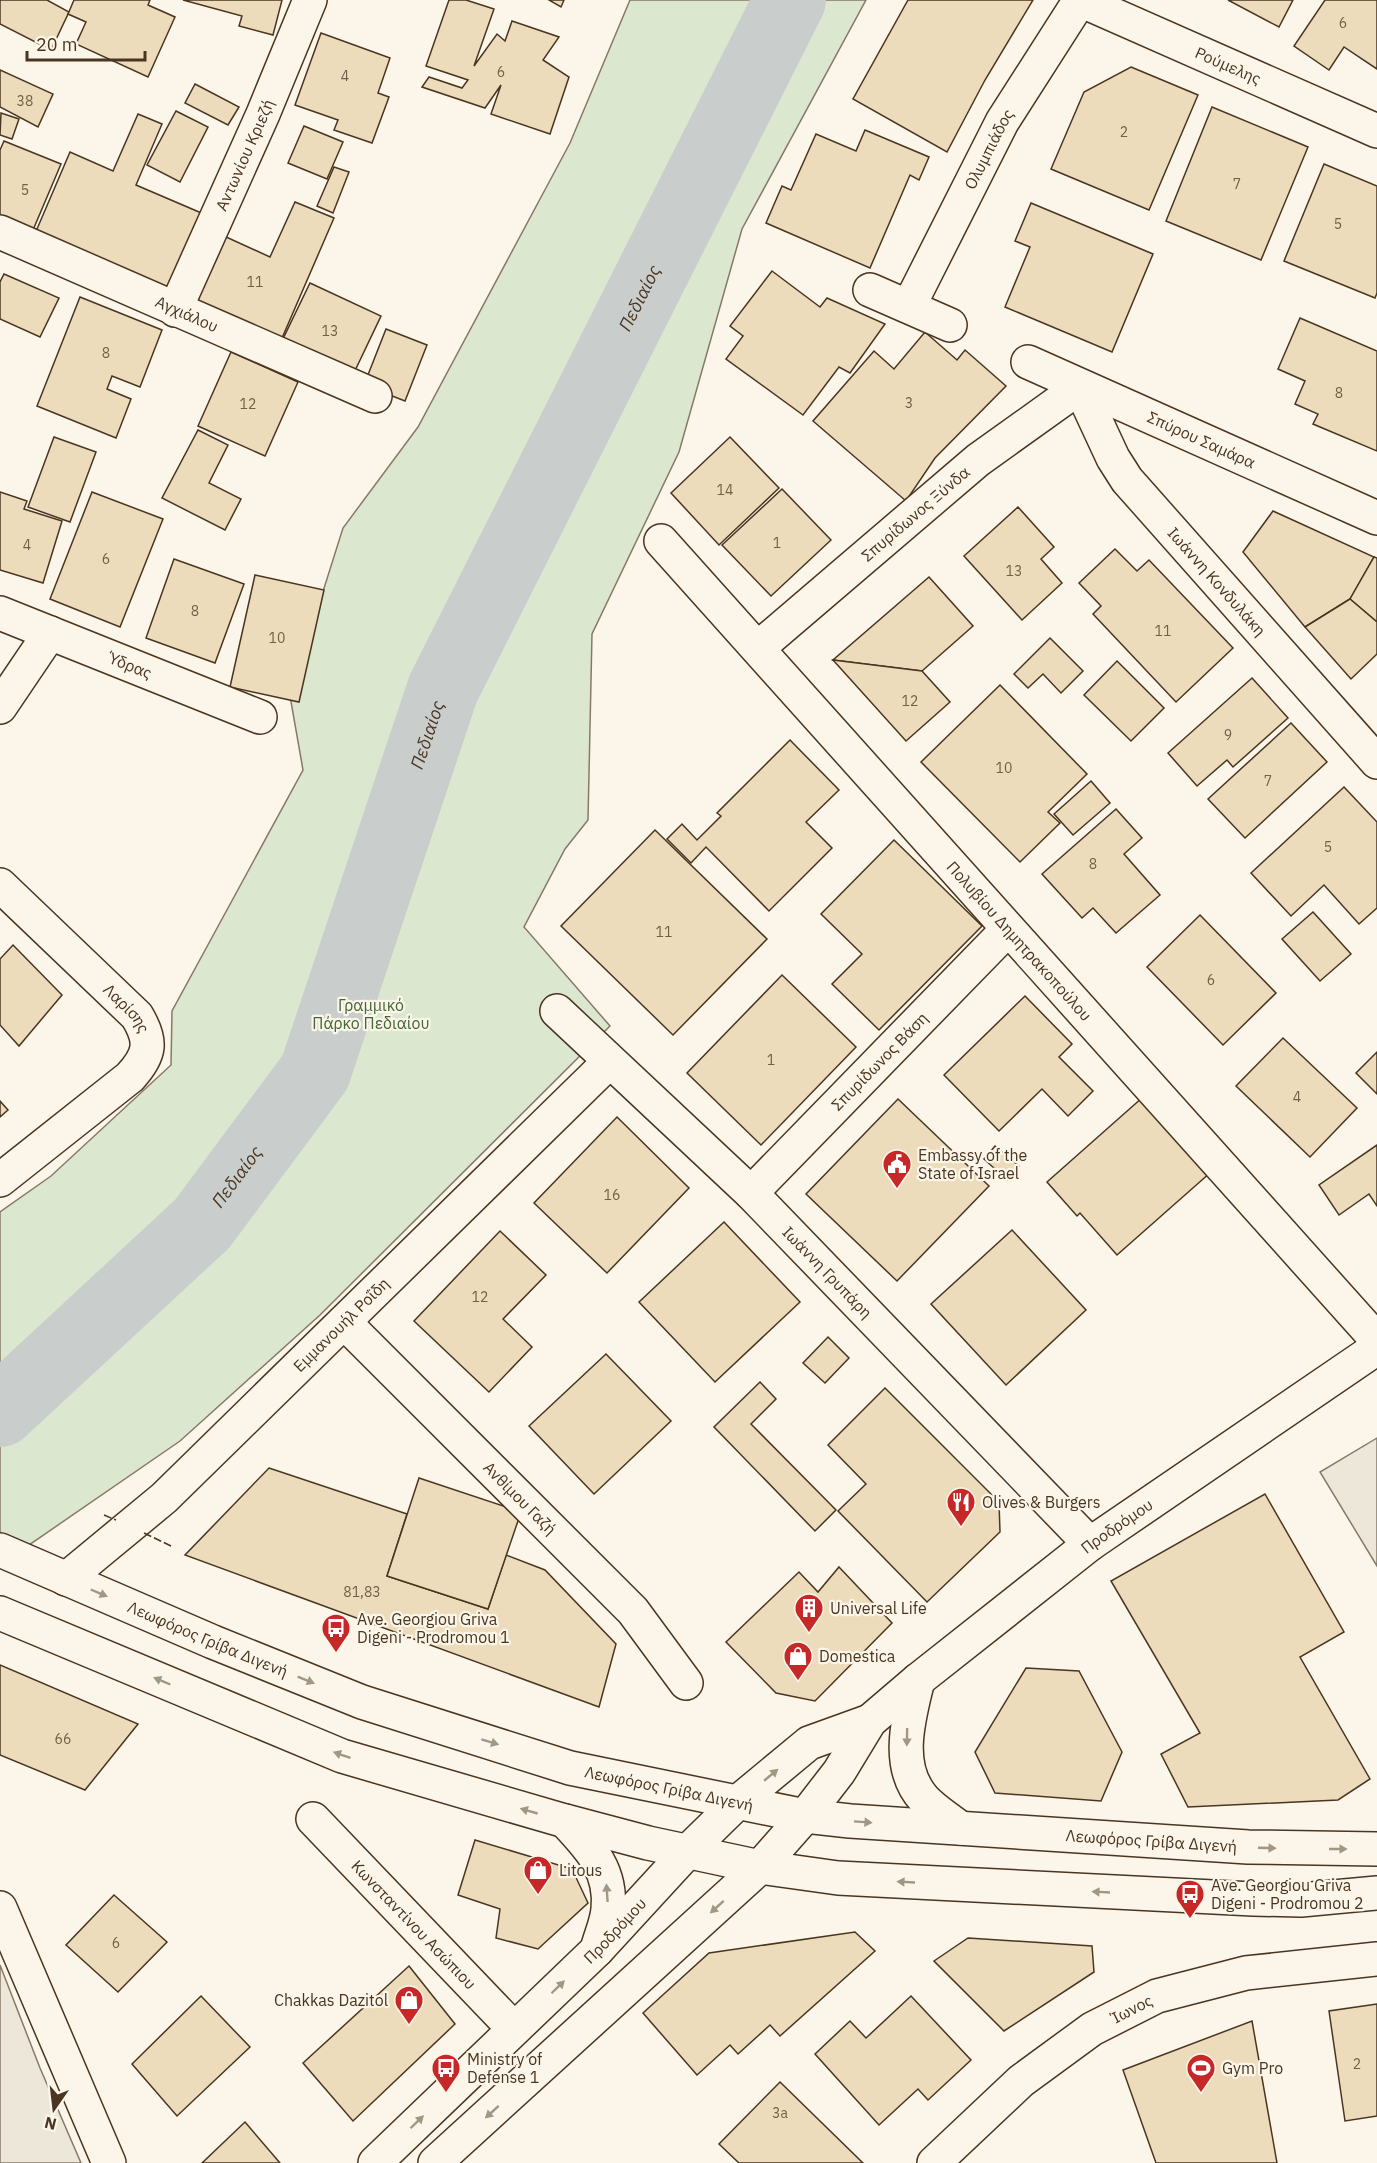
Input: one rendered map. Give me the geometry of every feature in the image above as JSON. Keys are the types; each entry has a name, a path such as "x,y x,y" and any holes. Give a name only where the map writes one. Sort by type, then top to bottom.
{"street":[{"name":"Αντωνίου Κριεζή","path":"175,310 263,114 310,0"},
{"name":"Ρούμελης","path":"1080,0 1377,131"},
{"name":"Ολυμπιάδος","path":"909,306 1002,122 1080,0"},
{"name":"Αγχιάλου","path":"0,232 375,396"},
{"path":"870,291 950,325"},
{"name":"Σπύρου Σαμάρα","path":"1028,362 1377,518"},
{"name":"Σπυρίδωνος Ξύνδα","path":"758,648 978,460 1080,387"},
{"name":"Ιωάννη Κονδυλάκη","path":"1080,387 1113,458 1127,480 1377,762"},
{"name":"Πολυβίου Δημητρακοπούλου","path":"661,541 1377,1340"},
{"name":"Ύδρας","path":"0,614 260,717"},
{"path":"0,707 50,633"},
{"name":"Λαρίσης","path":"0,885 137,1016 146,1031 148,1048 142,1064 130,1077 0,1180"},
{"name":"Σπυρίδωνος Βάση","path":"751,1193 1008,929"},
{"name":"Ιωάννη Γρυπάρη","path":"556,1011 751,1193 1090,1544"},
{"name":"Εμμανουήλ Ροΐδη","path":"66,1579 164,1498 609,1062"},
{"name":"Ανθίμου Γαζή","path":"345,1322 633,1611 686,1683"},
{"name":"Προδρόμου","path":"435,2163 760,1867 805,1816 844,1765 870,1721 918,1680 1090,1544 1377,1348"},
{"name":"Λεωφόρος Γρίβα Διγενή","path":"3,1552 213,1642 362,1702 570,1768 805,1816 850,1821 1248,1847 1377,1849"},
{"path":"0,1614 342,1756 565,1821 760,1867 838,1878 1253,1899 1301,1900 1377,1893"},
{"path":"918,1680 906,1730 907,1758 912,1779 924,1799 960,1828"},
{"name":"Προδρόμου","path":"375,2163 597,1950 688,1851 739,1801 809,1743 870,1721"},
{"name":"Κωνσταντίνου Ασώπιου","path":"313,1819 514,2029"},
{"path":"565,1821 591,1848 602,1867 608,1888 608,1911 597,1950"},
{"path":"0,1908 109,2163"},
{"name":"Ίωνος","path":"934,2163 1021,2081 1092,2029 1157,1995 1246,1973 1377,1959"}],"green space":[{"name":"Γραμμικό Πάρκο Πεδιαίου","path":"630,0 866,0 742,229 679,452 592,634 588,820 565,849 524,927 610,1026 320,1315 180,1441 0,1565 0,1212 51,1176 171,1065 172,1011 303,770 290,696 343,528 418,427 570,143"}],"shaded area":[{"path":"1377,1438 1377,1566 1320,1472"},
{"path":"0,1965 40,2068 81,2163 0,2163"}],"building":[{"path":"0,0 47,0 69,12 51,50 0,24"},
{"path":"74,0 150,0 148,5 175,17 148,77 76,44 86,22 68,14"},
{"path":"183,0 282,0 273,35 239,26 242,16"},
{"path":"449,0 466,0 494,9 474,66 497,34 505,41 512,21 559,37 543,60 569,77 550,134 491,114 501,85 485,108 422,87 429,77 462,88 468,80 426,66"},
{"path":"549,0 564,0 561,7"},
{"path":"908,0 1033,0 985,80 947,152 853,99"},
{"path":"1228,0 1293,0 1279,27"},
{"path":"1325,0 1377,0 1377,69 1344,47 1329,70 1294,46"},
{"path":"321,33 390,58 378,93 389,97 372,143 334,130 338,120 295,105"},
{"path":"1131,67 1198,95 1149,210 1051,169 1084,92"},
{"path":"0,70 53,94 38,127 0,107"},
{"path":"195,84 239,107 228,125 185,103"},
{"path":"1212,107 1308,147 1261,260 1166,221"},
{"path":"176,111 208,127 180,182 147,165"},
{"path":"1,113 19,119 12,139 0,135"},
{"path":"138,114 162,124 136,185 213,218 178,298 34,236 70,152 113,171"},
{"path":"304,126 343,142 327,179 288,163"},
{"path":"865,130 929,157 919,180 910,175 870,268 766,223 782,186 791,190 816,134 856,151"},
{"path":"4,141 61,164 33,230 0,216 0,150"},
{"path":"1324,164 1377,186 1377,293 1375,298 1284,261"},
{"path":"334,167 349,172 333,213 317,206"},
{"path":"295,202 334,218 279,345 193,307 224,236 270,257"},
{"path":"1031,203 1153,254 1112,352 1005,307 1030,247 1015,241"},
{"path":"772,271 820,307 827,298 885,324 850,373 839,367 803,415 726,359 743,336 730,326"},
{"path":"4,274 59,298 40,337 0,319 0,282"},
{"path":"310,283 381,316 351,379 280,345"},
{"path":"80,297 162,330 140,387 112,376 107,389 131,399 116,438 37,406"},
{"path":"1300,318 1377,351 1377,451 1313,424 1318,414 1295,404 1305,381 1278,369"},
{"path":"386,329 427,345 405,401 364,385"},
{"path":"925,332 957,360 965,350 1006,386 935,458 906,501 813,421 874,351 894,369"},
{"path":"231,352 298,382 265,456 198,426"},
{"path":"198,430 228,445 209,483 241,499 225,530 162,498"},
{"path":"54,437 96,452 70,522 28,507"},
{"path":"730,437 779,488 719,545 671,493"},
{"path":"782,489 831,540 771,596 722,545"},
{"path":"0,492 27,501 24,509 62,521 43,583 0,570"},
{"path":"92,492 163,519 120,627 50,599"},
{"path":"1018,507 1054,547 1041,559 1062,583 1022,620 964,556"},
{"path":"1273,511 1374,557 1350,599 1305,627 1243,552"},
{"path":"1115,549 1137,571 1149,560 1233,648 1176,702 1093,614 1101,606 1079,583"},
{"path":"1374,557 1377,558 1377,622 1350,599"},
{"path":"174,559 244,584 215,663 146,638"},
{"path":"255,575 324,590 299,702 230,687"},
{"path":"929,577 973,626 922,671 833,660"},
{"path":"1350,599 1377,622 1377,654 1351,679 1305,627"},
{"path":"1050,638 1083,671 1061,693 1043,674 1028,688 1014,674"},
{"path":"833,660 922,671 950,702 906,741"},
{"path":"1117,661 1164,708 1131,741 1084,695"},
{"path":"1252,678 1288,718 1233,767 1227,760 1197,786 1168,753"},
{"path":"1000,685 1087,774 1048,812 1060,823 1020,862 921,762"},
{"path":"1291,723 1327,762 1245,838 1208,799"},
{"path":"790,740 839,790 806,822 832,848 769,911 706,847 691,863 667,839 682,824 697,840 721,816 717,813"},
{"path":"1091,781 1110,803 1073,835 1054,814"},
{"path":"1344,787 1377,822 1377,908 1359,924 1324,885 1291,916 1251,873"},
{"path":"1116,809 1142,838 1124,854 1160,895 1116,933 1093,908 1082,918 1042,874"},
{"path":"655,830 767,939 673,1035 561,926"},
{"path":"894,840 982,926 879,1030 832,984 862,954 821,914"},
{"path":"1313,912 1351,954 1320,981 1282,939"},
{"path":"1200,915 1276,993 1223,1045 1147,967"},
{"path":"13,945 62,995 19,1046 0,1025 0,959"},
{"path":"782,975 856,1047 761,1145 687,1073"},
{"path":"1025,996 1072,1044 1059,1057 1093,1091 1068,1116 1042,1089 999,1131 944,1075"},
{"path":"1283,1038 1357,1108 1310,1157 1236,1086"},
{"path":"1377,1052 1377,1094 1356,1073"},
{"path":"1143,1097 1211,1172 1117,1255 1080,1213 1077,1216 1047,1182"},
{"name":"Embassy of the State of Israel","path":"898,1099 989,1186 897,1281 806,1194"},
{"path":"0,1101 8,1110 0,1117"},
{"path":"617,1117 689,1188 607,1273 534,1203"},
{"path":"1377,1145 1377,1206 1369,1194 1339,1215 1319,1185"},
{"path":"995,1146 1019,1166 1007,1180 984,1159"},
{"path":"724,1222 800,1302 715,1382 639,1302"},
{"path":"1012,1230 1086,1310 1006,1385 931,1304"},
{"path":"500,1231 546,1275 503,1319 532,1347 489,1392 414,1321"},
{"path":"828,1337 849,1358 825,1383 803,1363"},
{"path":"606,1354 671,1421 594,1494 529,1426"},
{"path":"760,1382 776,1399 751,1424 836,1510 815,1531 714,1427"},
{"path":"885,1388 999,1502 1000,1532 927,1602 838,1511 866,1484 828,1445"},
{"path":"269,1468 407,1514 387,1576 488,1609 506,1555 545,1570 616,1644 599,1707 185,1555"},
{"path":"419,1478 521,1512 488,1609 387,1576"},
{"path":"1265,1494 1344,1632 1300,1657 1370,1779 1338,1800 1188,1807 1161,1754 1200,1733 1111,1581"},
{"name":"Universal Life","path":"839,1567 892,1623 815,1701 776,1693 726,1642 799,1572 818,1592"},
{"path":"0,1665 138,1724 85,1790 0,1755"},
{"path":"1026,1668 1079,1671 1122,1752 1101,1801 995,1793 975,1752"},
{"path":"475,1840 572,1869 588,1903 538,1949 496,1938 500,1909 458,1895"},
{"path":"114,1895 167,1942 118,1992 66,1945"},
{"path":"855,1932 875,1951 780,2036 770,2025 738,2054 730,2045 697,2075 643,2013 709,1953"},
{"path":"968,1938 1092,1946 1094,1972 1004,2031 934,1961"},
{"path":"409,1966 455,2024 353,2121 303,2063"},
{"path":"201,1996 250,2047 177,2116 132,2064"},
{"path":"911,1996 971,2060 928,2100 918,2089 879,2125 815,2054 850,2021 866,2038"},
{"path":"1377,2004 1377,2116 1345,2121 1329,2011"},
{"path":"1252,2021 1277,2163 1156,2163 1123,2070"},
{"path":"780,2082 863,2163 739,2163 719,2144"},
{"path":"245,2122 280,2163 202,2163"}],"waterway":[{"name":"Πεδιαίος","path":"0,1411 202,1224 315,1072 443,689 790,0"}],"fence":[{"path":"104,1515 116,1520"},
{"path":"144,1533 171,1546"}],"place":[{"name":"Embassy of the State of Israel","path":"897,1190"},
{"name":"Olives & Burgers","path":"961,1528"},
{"name":"Universal Life","path":"809,1634"},
{"name":"Ave. Georgiou Griva Digeni - Prodromou 1","path":"336,1654"},
{"name":"Domestica","path":"798,1682"},
{"name":"Litous","path":"538,1896"},
{"name":"Ave. Georgiou Griva Digeni - Prodromou 2","path":"1190,1920"},
{"name":"Chakkas Dazitol","path":"409,2026"},
{"name":"Ministry of Defense 1","path":"446,2094"},
{"name":"Gym Pro","path":"1201,2094"}]}
